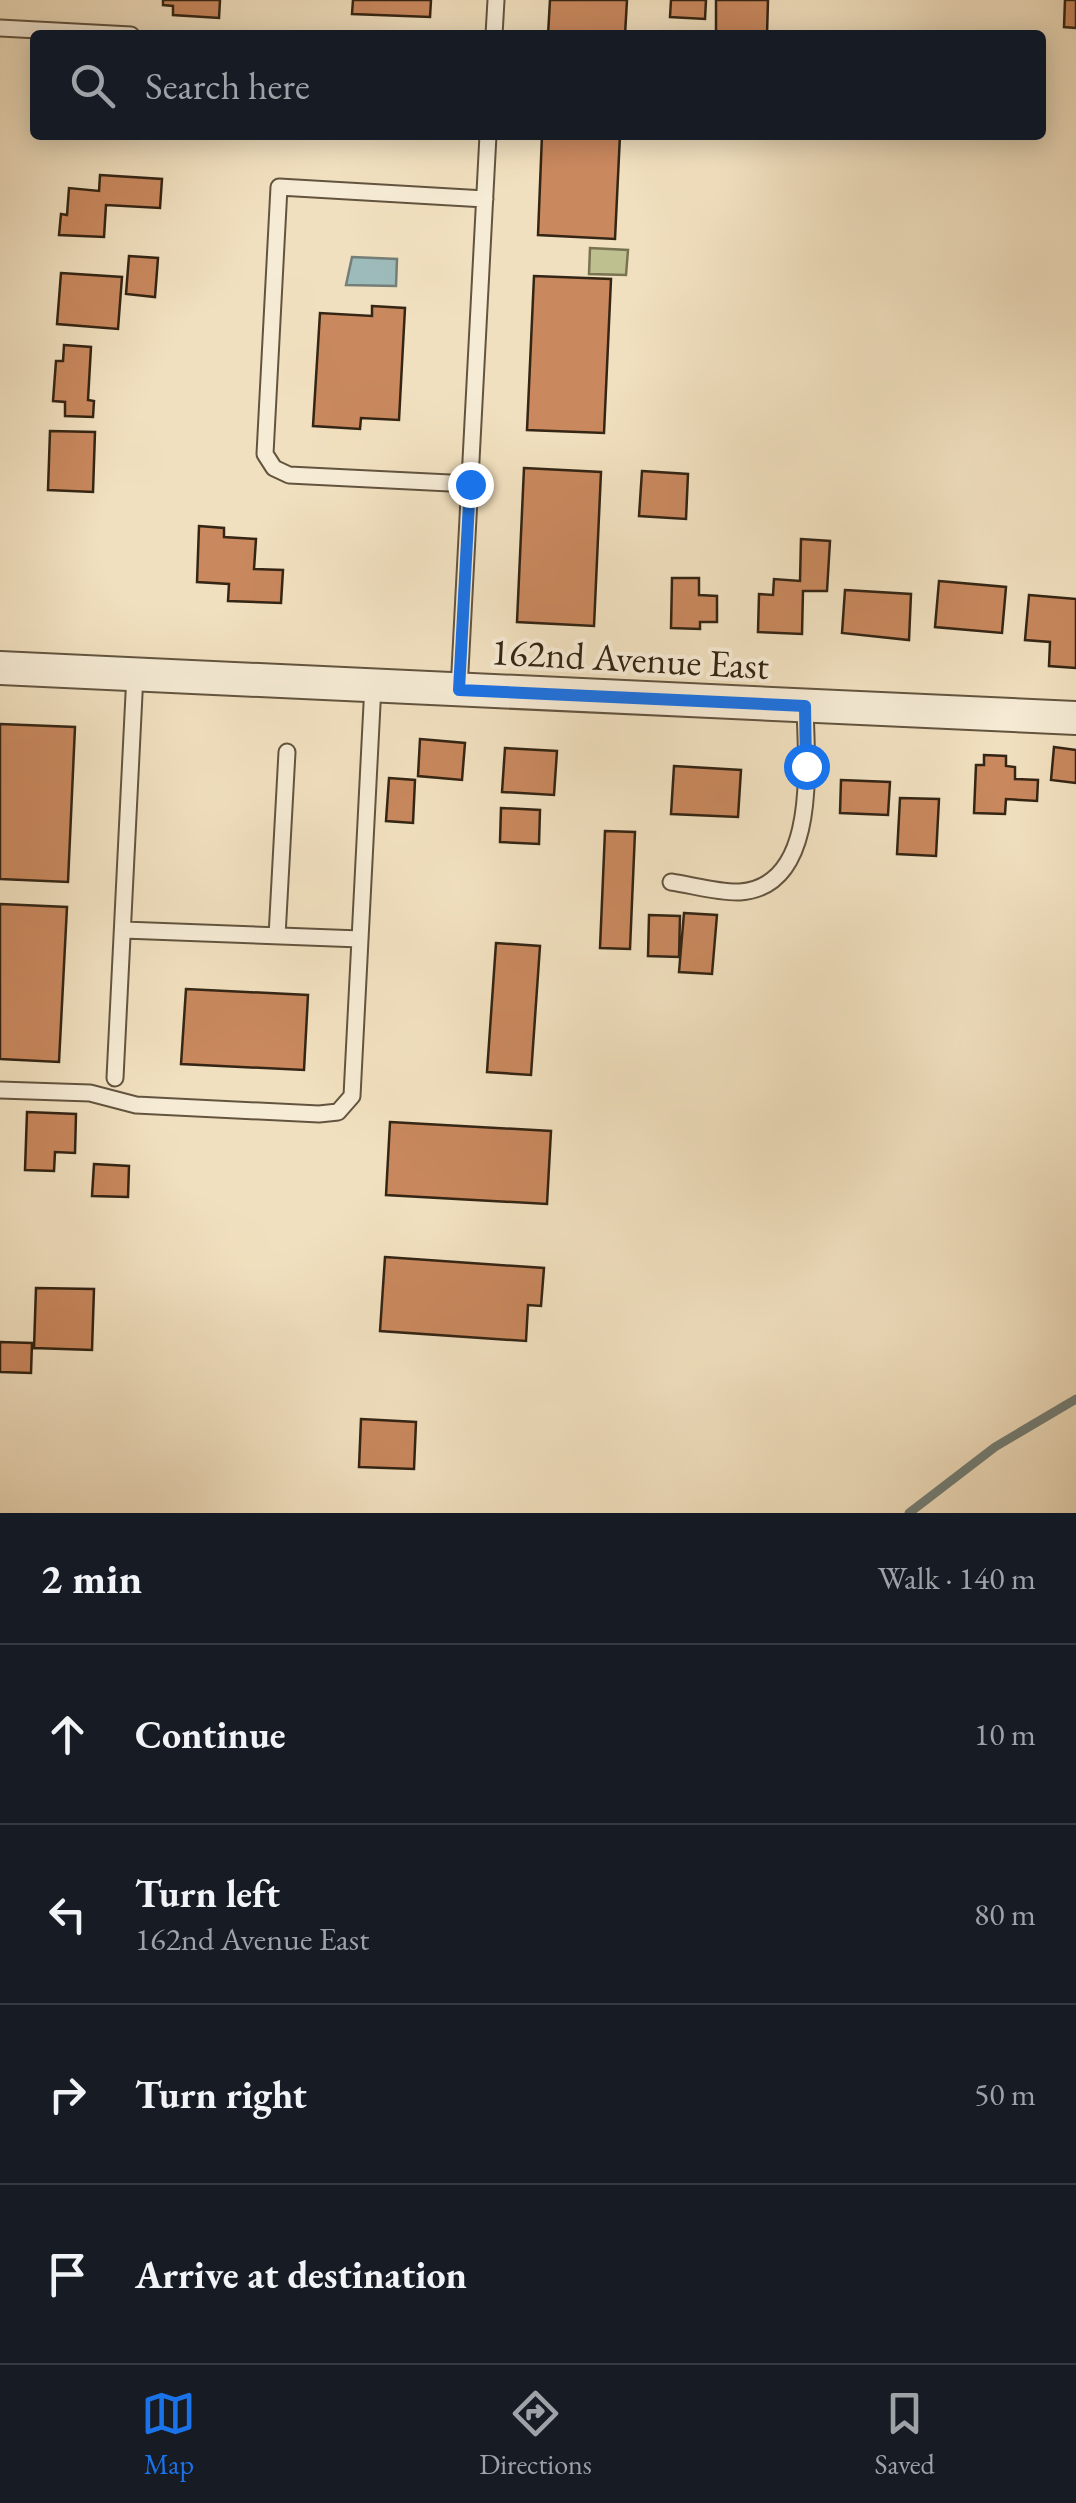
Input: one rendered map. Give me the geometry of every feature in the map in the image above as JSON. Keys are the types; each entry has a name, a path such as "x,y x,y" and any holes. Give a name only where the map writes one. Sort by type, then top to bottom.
{"street":[{"name":"162nd Avenue East","path":"0,668 1076,718"}],"lane":[{"path":"494,30 496,0"},
{"path":"0,28 37,30"},
{"path":"459,690 488,140"},
{"path":"470,484 288,475 274,468 264,454 278,187 485,199"},
{"path":"115,1078 135,674"},
{"path":"0,1090 90,1094 136,1105 338,1112 352,1096 373,685"},
{"path":"671,882 740,892 768,884 794,857 801,836 805,784 805,706"},
{"path":"277,936 286,752"},
{"path":"124,930 360,940"}],"green space":[{"path":"590,248 628,250 626,275 589,274"}],"water":[{"path":"352,257 397,259 396,286 346,285"}],"building":[{"path":"163,0 220,0 219,18 173,15 173,6 163,5"},
{"path":"353,0 431,0 430,17 352,14"},
{"path":"550,0 627,0 625,30 548,30"},
{"path":"671,0 706,0 705,19 670,17"},
{"path":"716,0 768,0 767,30 716,30"},
{"path":"1065,0 1076,0 1076,28 1064,27"},
{"path":"542,140 620,140 615,239 538,235"},
{"path":"100,175 162,179 160,208 106,205 104,237 59,235 61,214 67,215 69,188 99,191"},
{"path":"129,256 158,258 155,297 126,294"},
{"path":"61,273 122,277 118,329 57,324"},
{"path":"534,276 611,279 604,433 527,430"},
{"path":"372,306 405,308 399,420 361,418 360,429 313,426 320,313 372,316"},
{"path":"64,345 91,347 88,400 94,401 93,417 65,416 65,402 53,401 56,361 63,361"},
{"path":"50,431 95,432 93,492 48,490"},
{"path":"524,468 601,472 594,626 517,622"},
{"path":"642,471 688,474 686,519 639,516"},
{"path":"199,526 224,528 224,537 256,539 254,569 283,570 281,603 228,601 229,584 197,582"},
{"path":"801,539 830,541 827,591 803,591 802,634 758,632 759,594 773,595 774,579 800,581"},
{"path":"672,578 699,578 699,595 717,596 717,622 700,622 700,629 671,628"},
{"path":"939,581 1006,587 1002,633 935,627"},
{"path":"845,590 911,594 909,640 842,633"},
{"path":"1029,595 1076,599 1076,668 1049,666 1050,642 1025,640"},
{"path":"0,724 75,727 68,882 0,879"},
{"path":"420,739 465,743 462,780 418,776"},
{"path":"1054,747 1076,750 1076,783 1051,780"},
{"path":"505,748 557,751 554,795 502,792"},
{"path":"984,755 1006,756 1006,766 1015,767 1015,779 1038,780 1037,801 1006,799 1005,814 974,813 976,765 984,765"},
{"path":"674,766 741,770 738,817 671,814"},
{"path":"389,778 415,780 413,823 386,821"},
{"path":"841,780 890,782 888,815 840,813"},
{"path":"900,798 939,799 936,856 897,854"},
{"path":"501,808 540,810 539,844 500,842"},
{"path":"605,831 635,832 630,949 600,948"},
{"path":"0,904 67,907 59,1062 0,1059"},
{"path":"684,913 717,915 712,974 679,972"},
{"path":"649,915 680,916 679,957 648,956"},
{"path":"496,943 540,946 531,1075 487,1072"},
{"path":"186,989 308,995 304,1070 181,1064"},
{"path":"27,1112 76,1114 75,1153 55,1152 54,1171 25,1170"},
{"path":"390,1122 551,1131 547,1204 386,1195"},
{"path":"94,1164 129,1166 128,1197 92,1196"},
{"path":"385,1257 544,1268 541,1306 528,1305 526,1341 380,1331"},
{"path":"36,1288 94,1289 92,1350 34,1348"},
{"path":"0,1342 32,1343 31,1373 0,1372"},
{"path":"361,1419 416,1422 414,1469 359,1467"}],"waterway":[{"path":"909,1513 995,1447 1076,1399"}],"route":[{"path":"470,484 459,690 805,706 806,766"}]}
